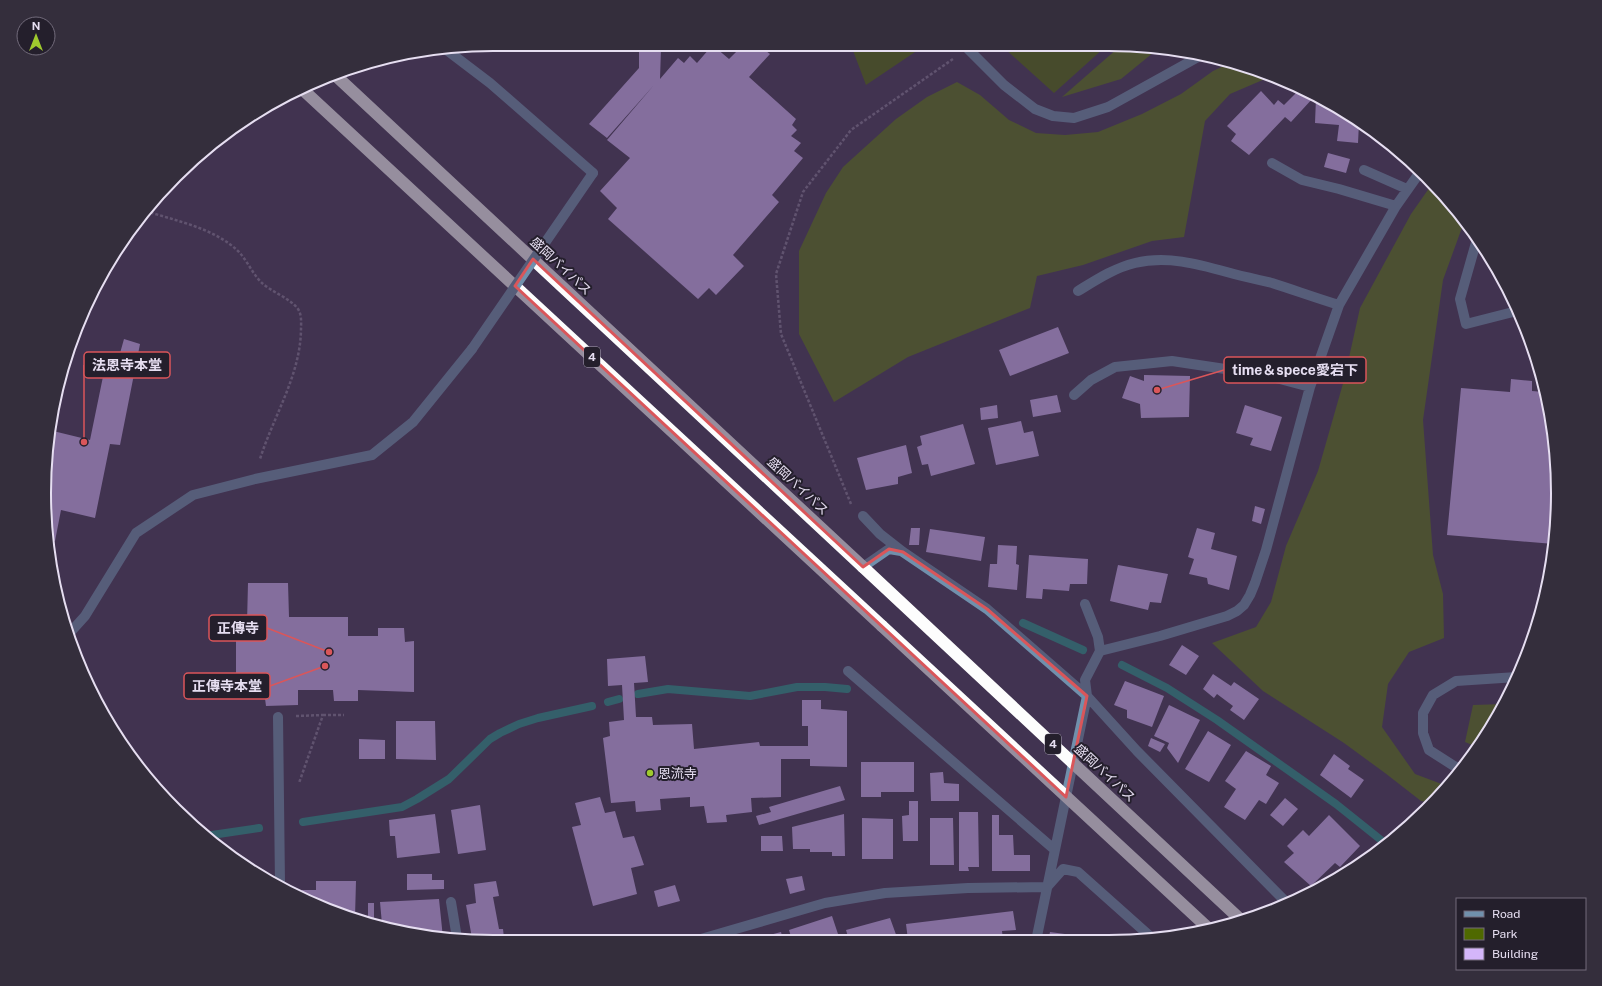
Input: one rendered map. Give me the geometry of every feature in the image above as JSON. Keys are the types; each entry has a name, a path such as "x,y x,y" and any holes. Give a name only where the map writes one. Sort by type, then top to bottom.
{"highway":[{"name":"盛岡バイパス","path":"339,79 864,566 1238,916"},
{"name":"4","path":"306,93 1205,924"}],"street":[{"path":"971,51 1004,85 1035,109 1053,116 1074,118 1108,107 1195,59"},
{"path":"73,630 85,616 136,533 194,495 255,479 372,455 413,422 472,349 593,173 490,83 451,53"},
{"path":"1272,163 1302,180 1396,206"},
{"path":"1364,170 1407,189"},
{"path":"1100,650 1214,620 1237,611 1244,605 1250,595 1260,566 1310,387 1338,305 1396,206 1417,176"},
{"path":"1475,244 1460,299 1466,324 1512,312"},
{"path":"1078,291 1100,277 1117,269 1136,263 1158,260 1177,261 1202,265 1272,284 1338,305"},
{"path":"1074,396 1090,380 1115,367 1172,361 1264,375 1310,387"},
{"path":"863,516 880,534 903,552 987,608 1088,696 1138,751 1283,899"},
{"path":"864,566 889,550 903,552"},
{"path":"1037,935 1088,696 1085,680 1100,650 1098,637 1085,604"},
{"path":"848,671 1055,850"},
{"path":"1456,767 1429,750 1423,733 1423,713 1433,695 1456,681 1510,677"},
{"path":"278,717 280,880"},
{"path":"715,935 825,903 885,893 968,888 1047,887 1063,869 1078,872 1147,933"},
{"path":"451,902 456,933"}],"path":[{"path":"850,502 781,334 776,274 803,192 851,130 964,51"},
{"path":"152,213 203,230 231,245 242,256 266,287 293,304 298,308 301,314 301,336 296,368 265,444 255,479"},
{"path":"279,793 296,793 323,715"},
{"path":"278,717 344,715"}],"highlighted area":[{"path":"533,259 863,567 889,549 903,552 987,609 1087,696 1066,797 515,286"}],"green space":[{"path":"853,51 917,51 866,85"},
{"path":"1007,51 1101,51 1054,93"},
{"path":"1114,51 1152,53 1121,79 1062,97"},
{"path":"1223,66 1264,79 1230,94 1205,121 1184,237 1152,241 1083,265 1037,276 1030,308 908,357 834,402 799,334 799,251 826,193 843,167 896,119 927,97 957,82 980,95 1009,120 1036,133 1065,135 1098,132 1142,114 1181,94 1213,71"},
{"path":"1429,188 1462,227 1443,280 1423,420 1433,555 1443,594 1444,638 1409,652 1388,684 1382,727 1415,774 1441,784 1426,802 1421,801 1344,743 1263,691 1212,643 1256,627 1271,602 1286,546 1318,471 1344,380 1360,308 1411,214"},
{"path":"1497,704 1472,745 1465,742 1473,705"}],"building":[{"path":"639,51 661,51 660,79 678,58 684,63 690,56 697,63 707,51 720,51 729,59 737,51 766,51 770,54 749,77 796,119 792,125 797,130 791,136 801,143 794,151 803,158 772,195 779,202 733,255 744,266 716,295 709,288 698,299 608,219 617,208 600,191 630,158 607,140 654,85 607,138 589,124 639,68"},
{"path":"1261,91 1274,105 1278,100 1284,105 1296,93 1311,100 1291,122 1285,117 1249,155 1231,141 1236,134 1227,126"},
{"path":"1316,103 1359,128 1358,143 1337,141 1339,125 1315,123"},
{"path":"1328,153 1350,159 1346,173 1324,167"},
{"path":"1058,327 1069,353 1010,376 999,350"},
{"path":"124,339 140,344 120,445 110,444 95,518 61,510 54,541 51,493 55,432 90,440 106,362 117,364"},
{"path":"1144,375 1190,376 1189,417 1141,418 1140,404 1122,398 1130,376 1144,381"},
{"path":"1511,379 1532,381 1532,391 1539,392 1543,407 1550,464 1551,493 1548,543 1447,535 1461,388 1510,392"},
{"path":"1057,395 1061,412 1033,417 1030,400"},
{"path":"997,405 998,418 981,420 980,408"},
{"path":"1245,405 1282,417 1271,451 1250,445 1253,438 1236,433"},
{"path":"1021,421 1024,433 1033,431 1039,456 996,465 988,428"},
{"path":"963,424 975,464 931,476 928,464 922,465 917,447 922,445 920,436"},
{"path":"906,445 912,473 898,477 898,484 866,490 857,458"},
{"path":"1255,506 1265,509 1261,524 1252,521"},
{"path":"911,528 920,528 919,545 909,545"},
{"path":"1197,528 1215,533 1211,549 1237,556 1229,590 1208,584 1207,578 1189,574 1194,559 1188,557"},
{"path":"930,529 985,537 981,561 926,552"},
{"path":"998,545 1017,546 1016,564 1019,565 1017,590 988,587 990,564 997,564"},
{"path":"1029,555 1088,559 1087,584 1070,584 1069,591 1043,589 1042,599 1026,598"},
{"path":"1118,565 1168,574 1161,603 1150,602 1148,610 1110,601"},
{"path":"248,583 288,583 289,617 348,617 348,636 378,636 378,628 404,628 405,642 414,641 414,692 358,690 358,701 334,701 333,690 298,690 298,705 266,706 264,691 236,692 236,623 247,623"},
{"path":"1182,645 1199,656 1186,675 1169,665"},
{"path":"645,656 648,682 634,683 636,717 652,717 653,725 692,724 694,749 759,742 760,746 808,746 808,726 802,726 802,700 821,700 821,709 847,711 847,767 810,766 810,759 781,759 781,797 751,798 752,812 726,815 727,822 707,823 704,806 690,807 690,797 660,799 661,810 636,812 635,801 611,803 603,738 610,736 609,722 624,720 622,685 608,686 607,659"},
{"path":"1213,674 1231,686 1234,682 1259,699 1244,720 1230,710 1233,706 1217,694 1214,698 1203,689"},
{"path":"1125,681 1164,696 1152,727 1127,718 1127,710 1114,705"},
{"path":"1169,705 1200,720 1178,763 1167,748 1169,743 1154,736"},
{"path":"396,721 435,721 436,760 396,759"},
{"path":"1208,731 1231,745 1209,782 1185,769"},
{"path":"1151,738 1165,744 1160,752 1148,746"},
{"path":"359,739 385,740 385,759 359,759"},
{"path":"1246,751 1271,766 1266,775 1279,783 1266,804 1259,800 1245,820 1224,807 1236,789 1225,781"},
{"path":"1334,754 1350,766 1348,769 1364,780 1351,798 1320,775"},
{"path":"861,762 914,762 914,792 881,792 881,797 861,797"},
{"path":"943,772 944,783 959,784 959,801 931,801 930,773"},
{"path":"840,786 845,800 759,825 756,816 771,812 769,807"},
{"path":"600,797 605,813 615,811 623,838 634,836 644,865 631,868 637,894 593,906 572,827 581,825 575,803"},
{"path":"1285,798 1298,809 1283,826 1270,815"},
{"path":"909,801 918,801 918,841 903,841 902,816 909,815"},
{"path":"480,805 486,850 458,854 451,810"},
{"path":"959,812 978,812 979,867 968,867 969,871 959,871"},
{"path":"435,814 440,853 397,858 395,836 390,836 389,820"},
{"path":"844,814 845,856 832,856 832,852 810,852 810,849 793,849 792,827"},
{"path":"992,815 999,815 999,835 1013,835 1014,855 1030,855 1030,871 992,871"},
{"path":"1329,815 1360,846 1340,867 1335,863 1311,886 1284,862 1294,853 1287,846 1303,830 1309,836"},
{"path":"862,818 893,819 893,859 862,859"},
{"path":"930,818 953,818 954,865 930,865"},
{"path":"761,836 782,836 783,851 761,851"},
{"path":"407,874 432,874 432,880 444,880 444,889 407,890"},
{"path":"802,876 805,890 790,894 786,879"},
{"path":"316,881 356,881 355,913 302,891 316,890"},
{"path":"496,881 499,896 493,897 499,929 503,929 504,935 471,934 466,905 476,903 474,884"},
{"path":"675,885 680,901 658,907 654,891"},
{"path":"439,899 442,932 407,927 382,921 380,902"},
{"path":"368,903 374,903 374,919 368,917"},
{"path":"1013,911 1016,930 1002,931 1002,935 907,935 906,924"},
{"path":"832,916 838,934 790,935 789,930"},
{"path":"890,918 896,935 848,935 846,930"},
{"path":"781,932 782,935 769,935"},
{"path":"1050,932 1072,935 1049,935"}],"waterway":[{"path":"1023,623 1083,650"},
{"path":"1122,665 1167,688 1217,720 1336,804 1382,841"},
{"path":"638,694 668,689 750,696 797,687 847,689"},
{"path":"608,702 619,699"},
{"path":"303,822 402,807 449,779 490,739 500,733 519,724 538,718 592,706"},
{"path":"213,835 259,828"}],"place":[{"name":"time＆spece愛宕下","path":"1157,390"},
{"name":"法恩寺本堂","path":"84,442"},
{"name":"正傳寺","path":"329,652"},
{"name":"正傳寺本堂","path":"325,666"},
{"name":"恩流寺","path":"650,773"}]}
